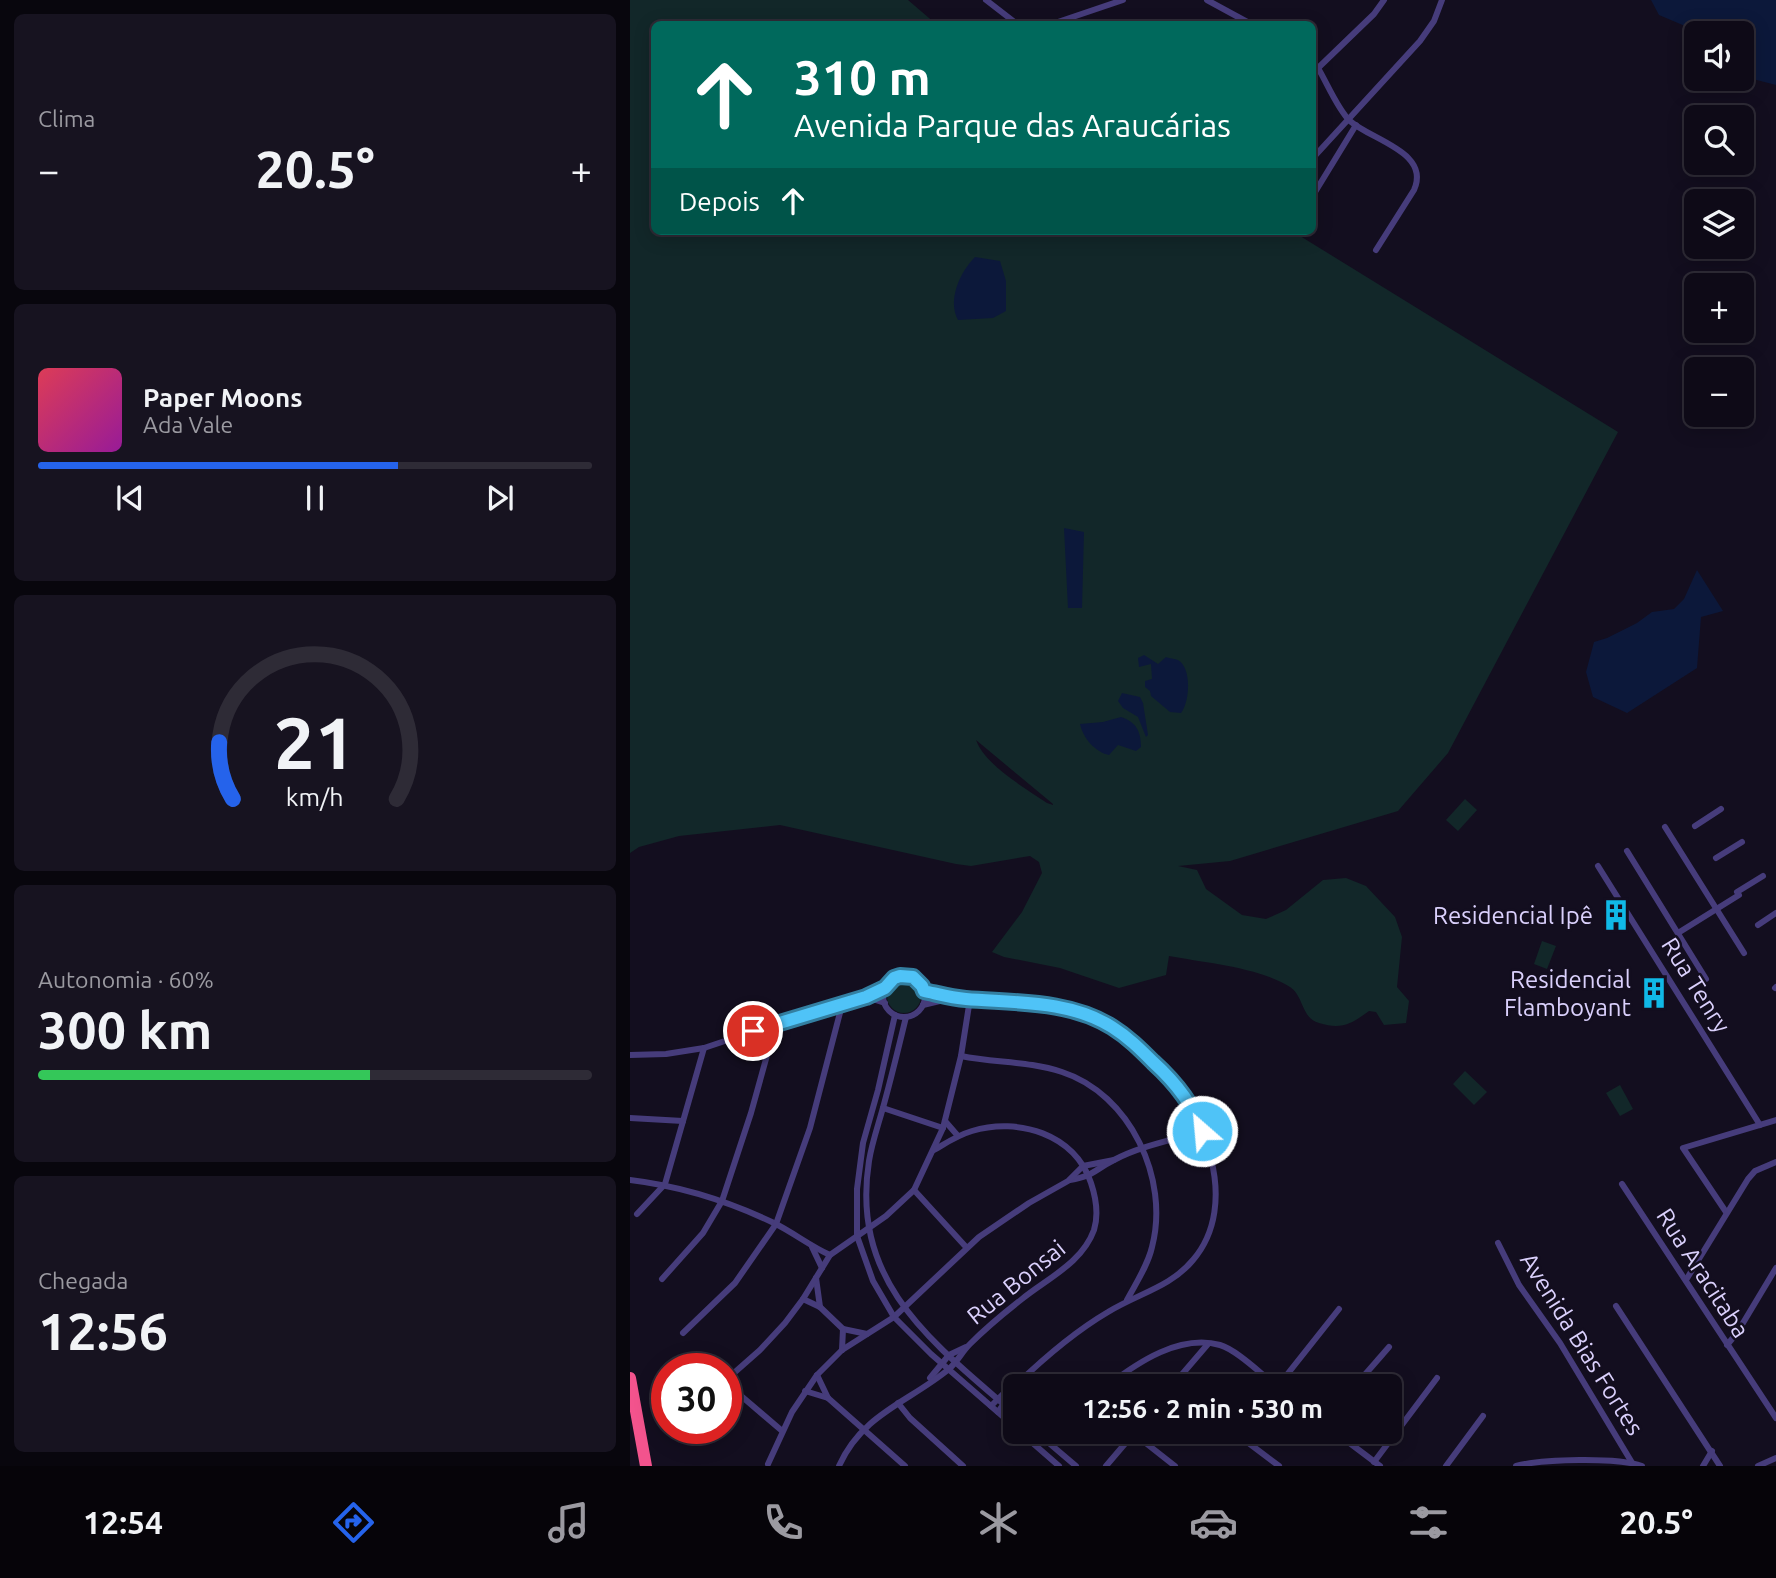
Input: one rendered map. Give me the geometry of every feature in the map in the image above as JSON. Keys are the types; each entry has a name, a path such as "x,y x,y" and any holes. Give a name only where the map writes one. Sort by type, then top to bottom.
{"highway":[{"path":"630,1378 646,1466"}],"street":[{"path":"986,0 1013,21"},
{"path":"1061,21 1121,0"},
{"path":"1207,0 1246,21"},
{"path":"1316,65 1367,22 1384,0"},
{"path":"1316,155 1428,30 1442,0"},
{"path":"1316,68 1349,120 1412,161 1418,174 1414,190 1376,250"},
{"path":"1316,190 1356,125"},
{"path":"1695,826 1721,809"},
{"path":"1665,827 1744,953"},
{"path":"1716,858 1742,842"},
{"path":"1627,851 1706,979"},
{"name":"Rua Tenry","path":"1598,866 1760,1125"},
{"path":"1678,933 1763,876"},
{"path":"1758,925 1776,913"},
{"path":"630,1055 666,1054 704,1048 776,1023 866,997 885,988 894,978 906,975 918,981 924,991 923,1005 906,1017 895,1015 885,1003 866,997"},
{"path":"885,988 885,1003"},
{"path":"924,991 954,998 1045,1005 1110,1026 1132,1041 1177,1087 1188,1102 1210,1153 1216,1186 1216,1204 1208,1237 1201,1250 1180,1274 1155,1289 1127,1300 1061,1344 1029,1374"},
{"path":"923,1005 954,998"},
{"path":"742,1366 760,1350 803,1299 831,1255 895,1209 914,1190 944,1125 961,1056 970,999"},
{"path":"683,1333 736,1283 776,1224 810,1128 842,1005"},
{"path":"895,1015 863,1143 857,1189 857,1236 873,1280 894,1317 1003,1416"},
{"path":"906,1017 869,1163 869,1228 881,1270 903,1308 949,1356 1003,1403"},
{"path":"662,1279 703,1233 722,1201 751,1113 776,1023"},
{"path":"637,1214 665,1184 704,1048"},
{"path":"961,1056 1037,1065 1077,1078 1114,1107 1126,1121 1144,1149 1154,1186 1156,1222 1149,1258 1127,1300"},
{"path":"883,1108 944,1125 958,1136"},
{"path":"630,1118 683,1121"},
{"path":"1726,1212 1683,1148 1776,1120"},
{"name":"Rua Bonsai","path":"934,1150 958,1136 990,1128 1008,1127 1040,1132 1063,1143 1083,1166 1096,1200 1096,1222 1076,1259 1022,1298 967,1346"},
{"path":"768,1464 781,1430 817,1375 842,1350 894,1317 966,1247 1029,1203 1068,1181 1083,1166 1114,1160 1202,1131"},
{"path":"1068,1181 1089,1177 1114,1160"},
{"path":"1686,1280 1726,1212 1755,1171 1776,1162"},
{"path":"630,1180 665,1184 722,1201 776,1224 812,1247 831,1255"},
{"name":"Rua Aracitaba","path":"1622,1184 1776,1418"},
{"path":"914,1190 966,1247"},
{"name":"Avenida Bias Fortes","path":"1498,1243 1519,1285 1560,1342 1634,1465"},
{"path":"812,1247 821,1268"},
{"path":"1727,1345 1776,1268"},
{"path":"816,1278 820,1307"},
{"path":"803,1299 820,1307 843,1329 867,1334"},
{"path":"1616,1306 1720,1466"},
{"path":"1287,1374 1339,1309"},
{"path":"842,1350 843,1329"},
{"path":"1124,1374 1141,1362 1185,1344 1208,1344 1222,1345 1261,1374"},
{"path":"1182,1374 1208,1344"},
{"path":"927,1383 941,1362 967,1346"},
{"path":"839,1466 872,1420 949,1369 967,1346"},
{"path":"1365,1374 1389,1347"},
{"path":"817,1375 828,1398"},
{"path":"1351,1444 1377,1464 1437,1378"},
{"path":"806,1391 828,1398 905,1466"},
{"path":"991,1406 1003,1394"},
{"path":"742,1395 781,1430"},
{"path":"898,1403 963,1466"},
{"path":"998,1412 1003,1407"},
{"path":"1446,1466 1483,1416"},
{"path":"1033,1444 1059,1466"},
{"path":"1039,1449 1044,1444"},
{"path":"1050,1444 1076,1466"},
{"path":"1107,1466 1124,1444"},
{"path":"1148,1444 1175,1466"},
{"path":"1250,1444 1279,1466"},
{"path":"1703,1466 1712,1451"},
{"path":"1758,1466 1776,1458"},
{"path":"1516,1466 1642,1466"}],"green space":[{"path":"630,0 908,0 932,21 651,21 651,235 1298,235 1618,432 1448,753 1398,811 1230,861 1178,866 1197,870 1206,889 1242,915 1266,919 1286,910 1323,880 1346,878 1366,886 1395,917 1402,937 1397,987 1409,1001 1406,1023 1384,1025 1376,1012 1369,1011 1340,1026 1319,1023 1309,1017 1295,991 1277,980 1247,970 1169,956 1166,975 1119,988 1060,968 1004,957 992,952 1022,912 1042,873 1039,862 1030,856 971,866 780,825 679,836 639,847 630,853","holes":["976,740 1053,804 997,767"]},
{"path":"1465,799 1477,810 1458,831 1446,820"},
{"path":"1542,941 1556,946 1547,969 1534,964"},
{"path":"904,979 916,984 921,996 916,1008 904,1013 892,1008 887,996 892,984"},
{"path":"1465,1071 1487,1092 1474,1105 1453,1084"},
{"path":"1620,1085 1633,1109 1620,1116 1606,1093"}],"water":[{"path":"1651,0 1776,0 1776,85 1754,79 1754,21 1684,21 1684,26 1659,15"},
{"path":"975,257 1000,261 1006,281 1006,311 993,318 958,320 954,304 957,287 964,270"},
{"path":"1064,528 1084,532 1082,608 1068,608"},
{"path":"1697,570 1723,611 1701,617 1697,668 1627,713 1593,697 1586,672 1594,642 1637,623 1652,612 1674,609 1684,599"},
{"path":"1144,655 1158,664 1166,657 1183,664 1188,685 1181,713 1170,712 1151,696 1145,687 1145,681 1152,679 1151,664 1139,667 1138,658"},
{"path":"1122,693 1140,697 1148,735 1146,737 1138,717 1123,708 1118,701"},
{"path":"1121,717 1134,724 1139,732 1141,747 1136,751 1118,745 1109,755 1099,751 1090,744 1080,724 1103,722"}],"place":[{"name":"Residencial Ipê","path":"1616,915"},
{"name":"Residencial Flamboyant","path":"1654,993"}],"route":[{"path":"753,1031 866,997 885,988 894,978 906,975 918,981 924,991 954,998 1045,1005 1092,1018 1132,1041 1177,1087 1188,1102 1202,1131"}]}
